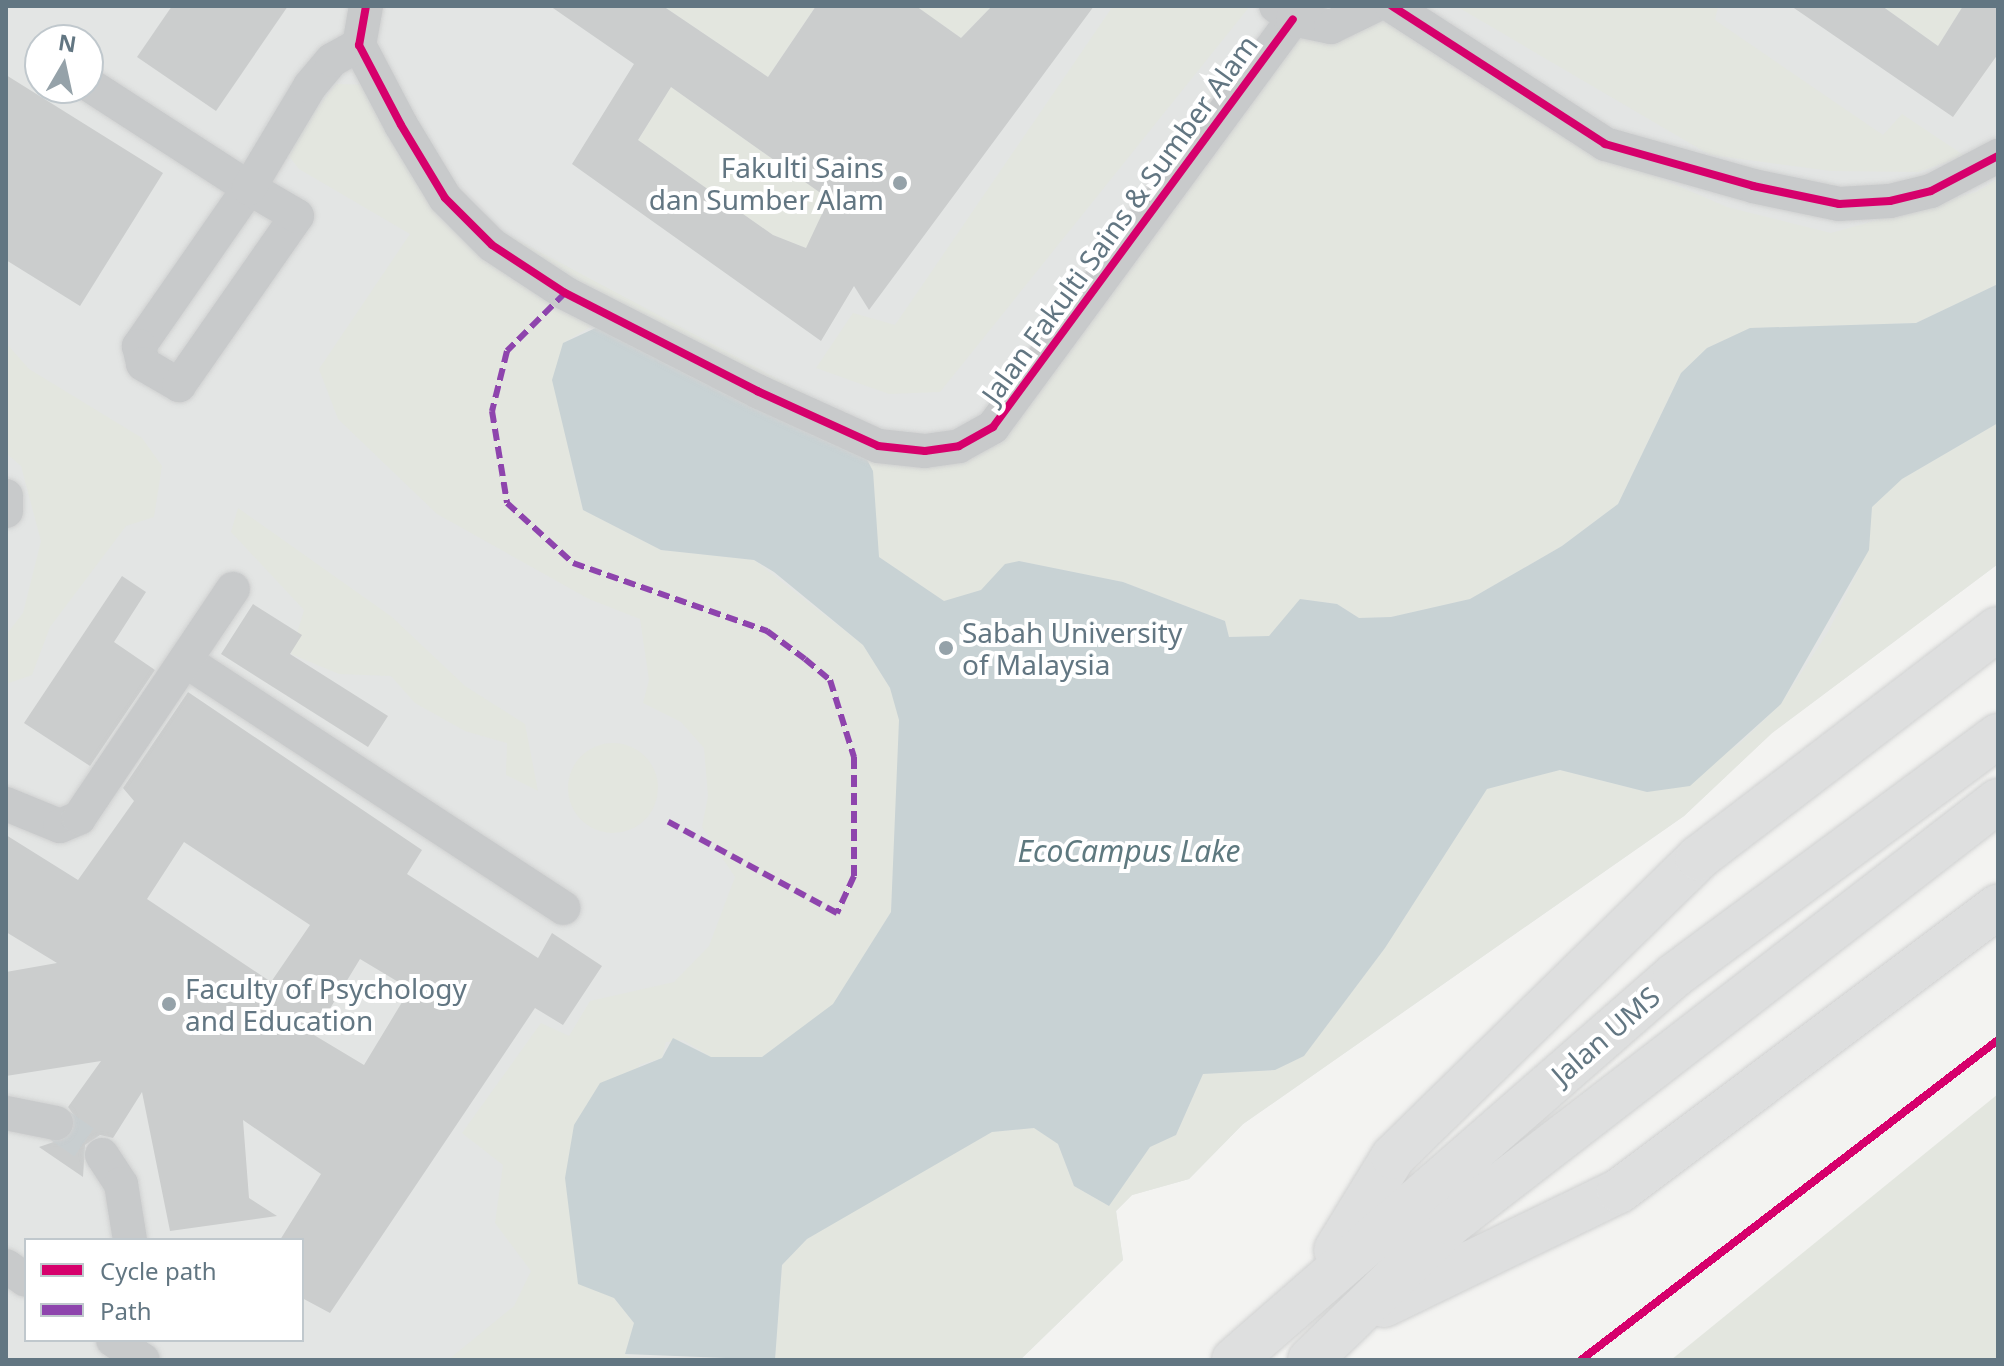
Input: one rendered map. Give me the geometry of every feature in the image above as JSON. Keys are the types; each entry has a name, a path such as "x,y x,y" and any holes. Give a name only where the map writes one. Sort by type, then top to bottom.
{"highway":[{"path":"1312,1290 1393,1157 1698,858 1998,629"},
{"name":"Jalan UMS","path":"1234,1360 1675,975 1998,736"},
{"name":"Jalan UMS","path":"1310,1360 1451,1223 1998,801"},
{"path":"1345,1323 1619,1191 1998,906"}],"street":[{"path":"104,94 249,188 297,216 179,385 143,364 139,346 249,188 310,86 332,60 359,45 366,6"},
{"path":"1284,13 1331,27 1374,6"},
{"path":"1392,6 1605,144 1753,186 1839,204 1890,201 1931,191 1998,156"},
{"name":"Jalan Fakulti Sains & Sumber Alam","path":"359,45 445,198 492,245 565,293 757,391 878,446 925,451 959,446 993,427 1284,13"},
{"path":"6,496 6,511"},
{"path":"6,804 47,823 79,818 233,589"},
{"path":"186,661 563,908"},
{"path":"6,1113 56,1123"},
{"path":"102,1155 121,1184 130,1238"},
{"path":"6,1266 24,1279"},
{"path":"116,1342 143,1360"}],"shaded area":[{"name":"Sabah University of Malaysia","path":"6,6 1998,6 1998,564 1772,733 1684,816 1243,1124 1189,1179 1132,1195 1116,1211 1123,1260 1020,1360 6,1360"},
{"path":"663,6 816,6 768,77"},
{"path":"901,6 992,6 961,38 937,21 919,44"},
{"path":"1113,6 1250,6 940,392 889,394 816,368 853,313 895,325"},
{"path":"1456,6 1718,6 1715,20 1883,135 1902,114 1965,156 1918,172 1831,171 1710,155"},
{"path":"1882,6 1963,6 1938,46"},
{"path":"1376,7 1586,146 1727,207 1831,233 1976,192 1998,179 1998,284 1916,323 1751,328 1707,348 1681,373 1618,504 1562,546 1470,599 1391,617 1359,618 1337,604 1301,599 1269,636 1229,637 1225,621 1123,582 1019,561 981,590 945,602 879,557 874,505 592,326 563,343 572,466 583,510 661,550 754,560 863,645 890,688 900,720 891,912 833,1005 762,1057 711,1057 683,1040 666,1042 662,1058 639,1065 614,1298 634,1323 625,1354 636,1360 448,1360 514,1306 531,1271 495,1223 503,1165 462,1133 541,1023 569,1036 590,1001 674,982 709,946 735,877 702,827 708,796 704,748 681,722 643,703 649,680 640,619 589,599 437,514 338,419 319,369 410,234 299,169 289,156 294,138 336,84 375,85 484,222 892,440 978,436 1284,25"},
{"path":"869,56 831,205 806,248 773,235 638,140 671,87 792,173"},
{"path":"6,343 29,369 142,438 162,466 154,517 126,526 50,627 32,675 6,684 6,635 23,613 41,541 21,466 6,453"},
{"path":"1998,423 1998,564 1772,733 1684,816 1243,1124 1189,1179 1132,1195 1116,1211 1123,1260 1020,1360 775,1360 782,1265 807,1239 942,1158 992,1132 1034,1128 1058,1144 1074,1186 1109,1206 1150,1147 1176,1135 1203,1074 1275,1070 1304,1056 1385,948 1487,789 1560,770 1647,792 1738,745 1781,704 1828,632 1868,550 1872,507 1902,479"},
{"path":"238,508 392,617 465,686 525,724 538,791 506,775 507,743 465,731 415,703 391,676 339,674 291,654 304,610 231,532"},
{"path":"613,743 630,746 645,756 655,771 658,788 655,805 645,820 630,830 613,833 596,830 581,820 571,805 568,788 571,771 581,756 596,746"},
{"path":"1998,1094 1998,1360 1671,1360"}],"water":[{"name":"EcoCampus Lake","path":"1998,284 1998,423 1902,479 1872,507 1869,550 1781,704 1690,786 1647,792 1560,770 1487,789 1385,948 1304,1056 1275,1070 1203,1074 1176,1135 1150,1147 1109,1206 1074,1186 1058,1144 1034,1128 992,1132 807,1239 782,1265 775,1360 625,1354 634,1323 614,1298 578,1284 565,1178 574,1125 600,1083 662,1058 673,1038 711,1057 762,1057 833,1004 891,912 899,720 890,688 863,645 774,572 754,560 661,550 583,510 552,380 563,343 615,319 861,448 873,471 879,557 944,601 981,590 1005,564 1019,561 1123,582 1225,621 1229,637 1269,636 1300,599 1337,604 1359,618 1391,617 1470,599 1562,546 1618,504 1681,373 1707,348 1750,328 1916,323"}],"building":[{"path":"172,6 288,6 216,111 137,57"},
{"name":"Fakulti Sains dan Sumber Alam","path":"550,6 663,6 768,77 816,6 916,6 961,38 992,6 1094,6 869,310 854,286 821,341 572,164 634,64","holes":["671,87 829,199 806,248 773,235 638,140"]},
{"path":"1791,6 1882,6 1938,46 1963,6 1998,6 1998,54 1953,117"},
{"path":"6,75 24,86 24,104 52,104 163,173 80,306 6,260"},
{"path":"122,576 146,592 114,642 155,670 90,766 24,723"},
{"path":"253,604 302,635 290,654 388,716 368,747 221,654"},
{"name":"Faculty of Psychology and Education","path":"188,692 422,850 407,874 538,958 552,933 602,966 563,1025 535,1008 330,1313 304,1299 304,1238 281,1238 321,1174 243,1120 249,1198 277,1216 170,1231 142,1092 113,1138 100,1135 85,1145 83,1177 39,1147 71,1136 75,1117 68,1107 101,1061 6,1076 6,972 57,963 6,932 6,835 78,880 134,801 123,788","holes":["184,842 310,925 271,982 147,899","360,959 410,989 364,1065 314,1035"]}],"tunnel":[{"path":"56,1123 102,1155"}],"marked path":[{"path":"565,293 507,351 492,411 507,503 573,563 767,631 830,680 854,757 854,876 837,913 667,821"}],"cycle path":[{"path":"366,6 359,45 401,125 445,198 492,245 565,293 757,391 878,446 925,451 959,446 993,427 1293,19"},
{"path":"1392,6 1605,144 1753,186 1839,204 1890,201 1931,191 1998,156"},
{"path":"1581,1360 1998,1040"}],"place":[{"name":"Fakulti Sains dan Sumber Alam","path":"900,183"},
{"name":"Sabah University of Malaysia","path":"946,648"},
{"name":"Faculty of Psychology and Education","path":"169,1004"}]}
